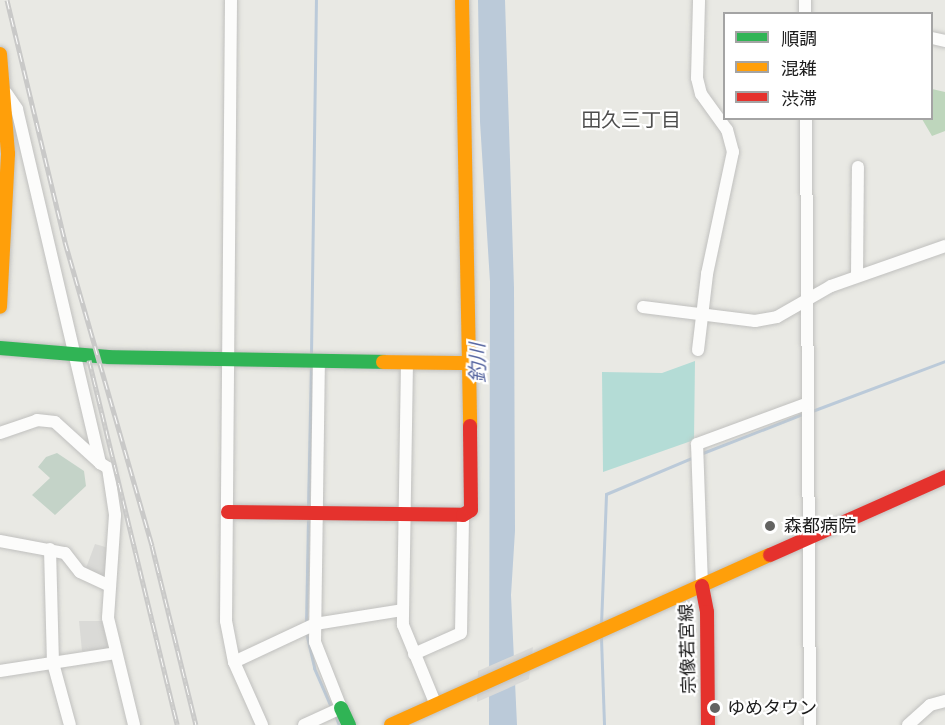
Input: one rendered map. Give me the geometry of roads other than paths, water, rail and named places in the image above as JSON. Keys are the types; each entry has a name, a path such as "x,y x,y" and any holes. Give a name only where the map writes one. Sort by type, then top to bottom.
{"street":[{"path":"231,0 227,359 228,512 225,621 234,662 262,725"},
{"path":"228,512 463,515 471,510 471,363 462,0"},
{"path":"698,350 700,312 733,152 727,130 701,94 697,78 699,0"},
{"path":"0,54 3,93 4,192 0,307"},
{"path":"3,93 17,109 100,463"},
{"path":"806,120 806,539 810,725"},
{"path":"857,276 858,167"},
{"path":"643,307 700,312 755,321 777,317 857,276 945,246"},
{"path":"0,348 75,354 227,359 471,363"},
{"path":"319,361 315,624 320,660 349,725"},
{"path":"407,362 402,610 414,654 436,705"},
{"path":"391,725 419,719 436,705 702,586 697,444 806,404"},
{"path":"0,433 37,420 55,422 108,468 115,515 108,585 108,618 134,725"},
{"name":"宗像若宮線","path":"708,725 707,612 702,586 945,477"},
{"path":"414,654 462,633 463,515"},
{"path":"0,542 65,553 80,572 108,585"},
{"path":"50,549 53,663 70,725"},
{"path":"234,662 315,624 402,610"},
{"path":"0,671 116,653"},
{"path":"908,725 930,705 945,701"},
{"path":"304,725 341,708"}],"waterway":[{"path":"311,355 316,0"},
{"path":"812,411 945,361"},
{"path":"308,508 311,365"},
{"path":"700,454 805,413"},
{"path":"601,625 606,494 694,457"},
{"path":"306,625 308,518"},
{"path":"306,632 314,668 331,707"},
{"path":"601,638 604,725"},
{"path":"334,713 339,725"}],"railway":[{"path":"7,0 65,242 152,546 196,725"},
{"path":"89,360 177,725"}],"place":[{"name":"森都病院","path":"770,526"},
{"name":"ゆめタウン","path":"715,708"}],"district":[{"name":"田久三丁目","path":"631,119"}],"water label":[{"name":"釣川","path":"477,363"}]}
